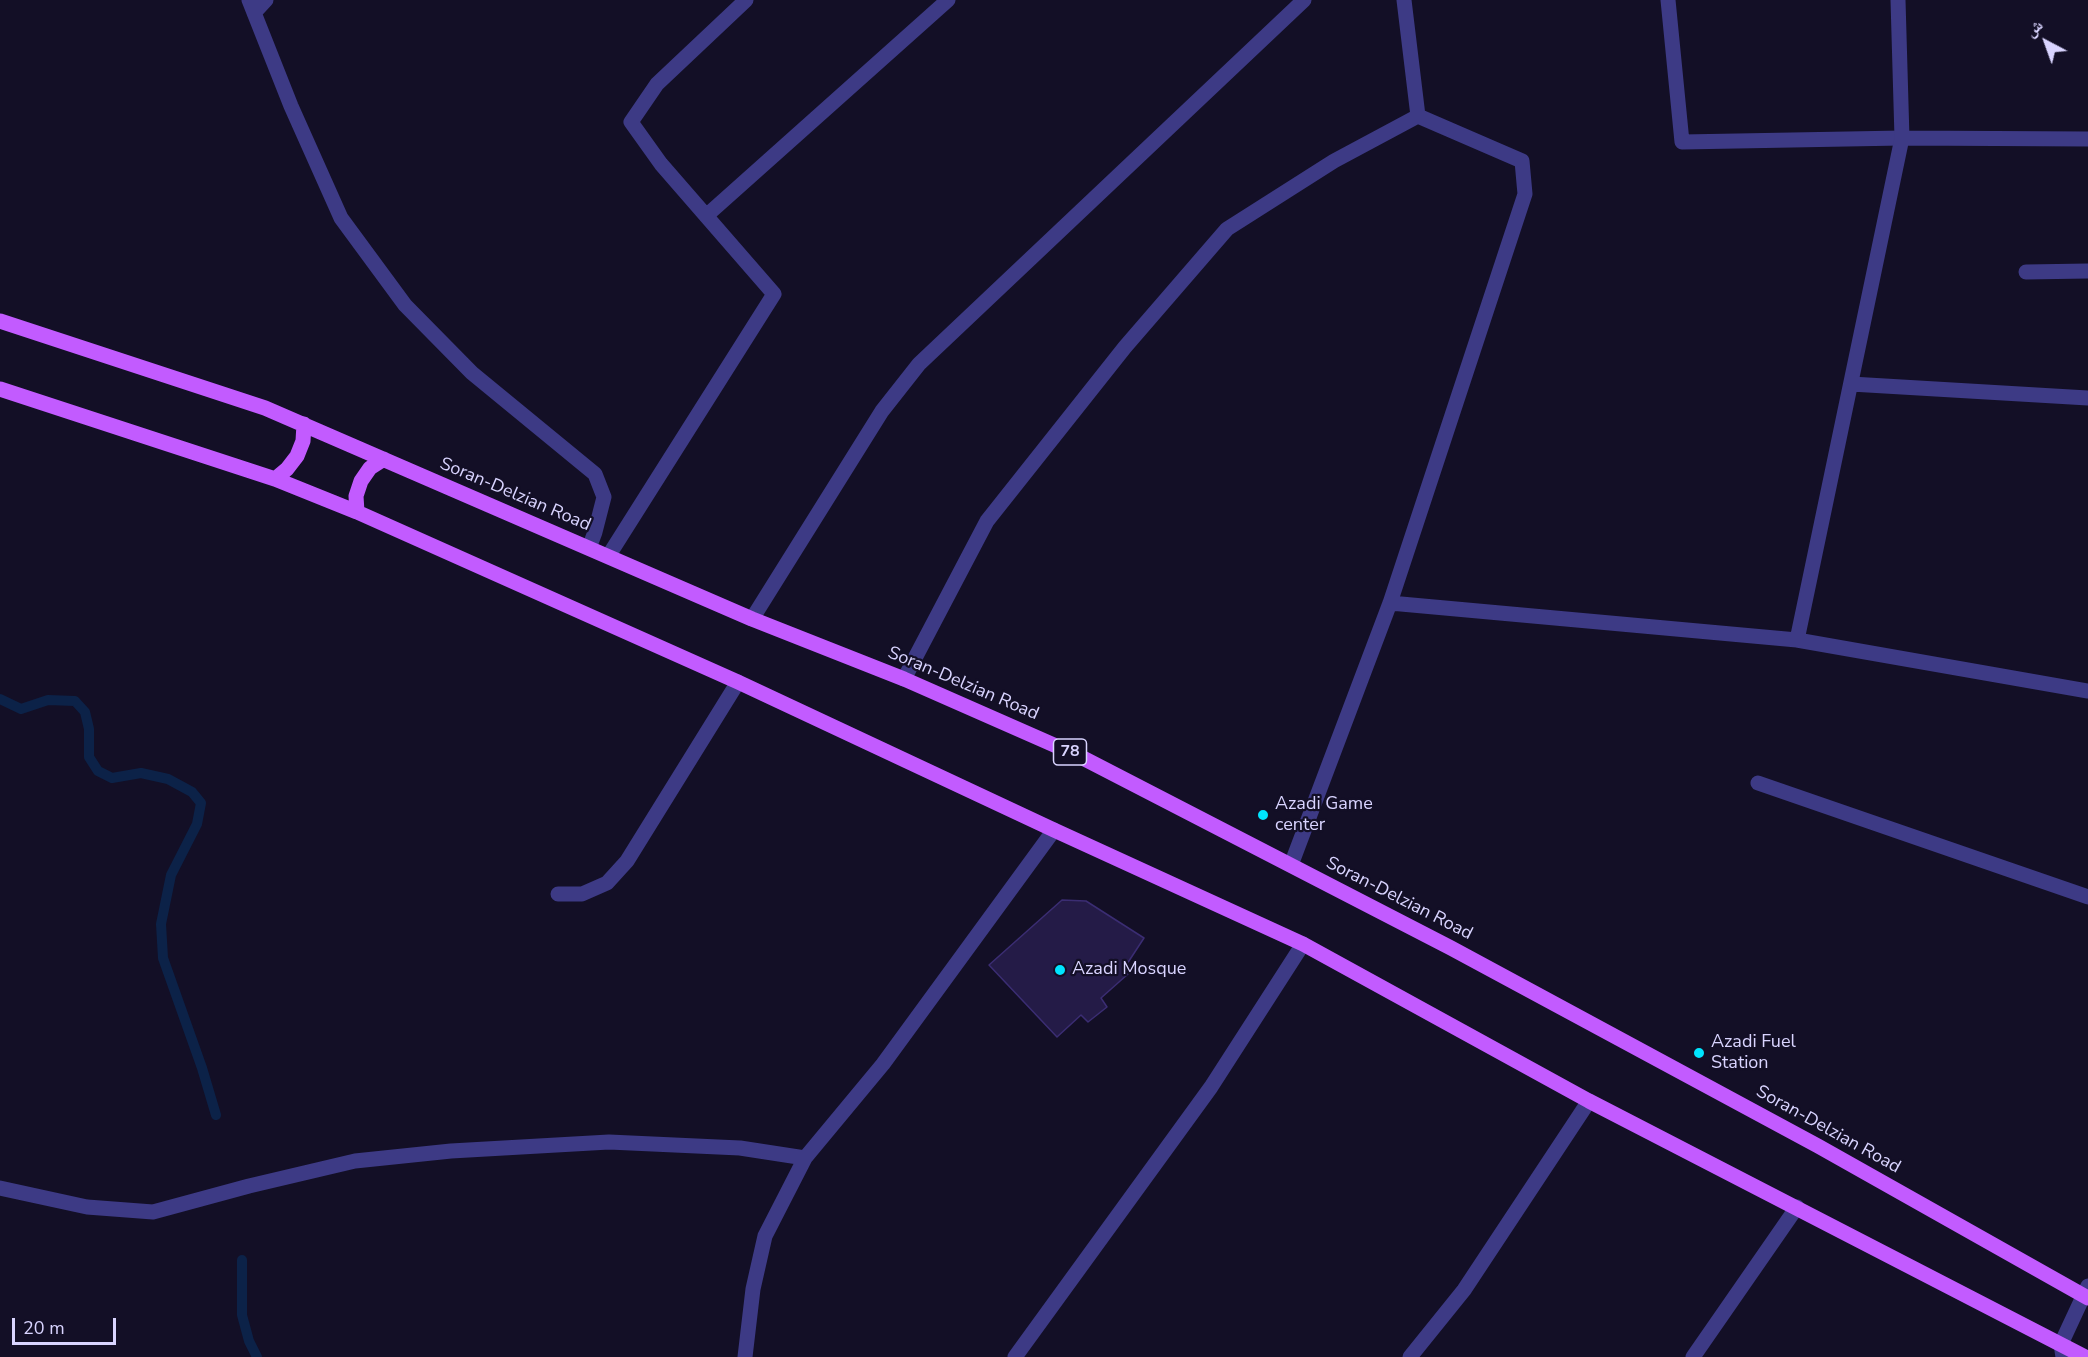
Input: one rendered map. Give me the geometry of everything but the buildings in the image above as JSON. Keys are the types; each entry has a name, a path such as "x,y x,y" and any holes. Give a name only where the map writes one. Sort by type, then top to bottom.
{"main road":[{"name":"Soran-Delzian Road","path":"0,321 266,408 752,619 904,679 1079,756 1451,948 2087,1293"},
{"path":"0,389 274,479 357,512 738,682 1304,944 1589,1101 1797,1207 2062,1351 2085,1357"},
{"path":"274,479 287,469 297,456 303,441 304,424"},
{"path":"357,512 356,496 361,481 370,468 384,459"}],"street":[{"path":"266,0 251,6 291,106 341,218 405,304 472,373 595,474 604,497 589,548"},
{"path":"609,555 774,294 661,164 631,122 657,84 746,0"},
{"path":"706,216 948,0"},
{"path":"752,619 882,411 919,364 1304,0"},
{"path":"1404,0 1418,116"},
{"path":"1668,0 1682,142 1902,138 2088,139"},
{"path":"1797,640 1902,138 1898,0"},
{"path":"1291,865 1390,603 1525,194 1522,161 1418,116"},
{"path":"904,679 987,521 1125,347 1227,229 1334,161 1418,116"},
{"path":"2026,272 2088,271"},
{"path":"1851,384 2088,398"},
{"path":"1390,603 1797,640 2088,691"},
{"path":"558,894 582,894 606,883 627,861 738,682"},
{"path":"1758,783 2088,897"},
{"path":"745,1357 753,1289 765,1236 804,1158 884,1064 1054,830"},
{"path":"1015,1357 1210,1087 1304,944"},
{"path":"1410,1357 1464,1290 1589,1101"},
{"path":"0,1188 87,1207 153,1212 355,1161 451,1150 609,1142 740,1148 804,1158"},
{"path":"1694,1357 1797,1207"},
{"path":"2062,1351 2087,1293"}],"waterway":[{"path":"0,699 21,709 48,700 75,701 85,712 89,729 89,757 98,771 112,778 141,773 168,779 192,792 201,803 197,824 171,875 161,924 163,958 216,1115"},
{"path":"242,1260 242,1315 249,1341 257,1357"}],"place":[{"name":"Azadi Game center","path":"1263,815"},
{"name":"Azadi Mosque","path":"1060,970"},
{"name":"Azadi Fuel Station","path":"1699,1053"}]}
